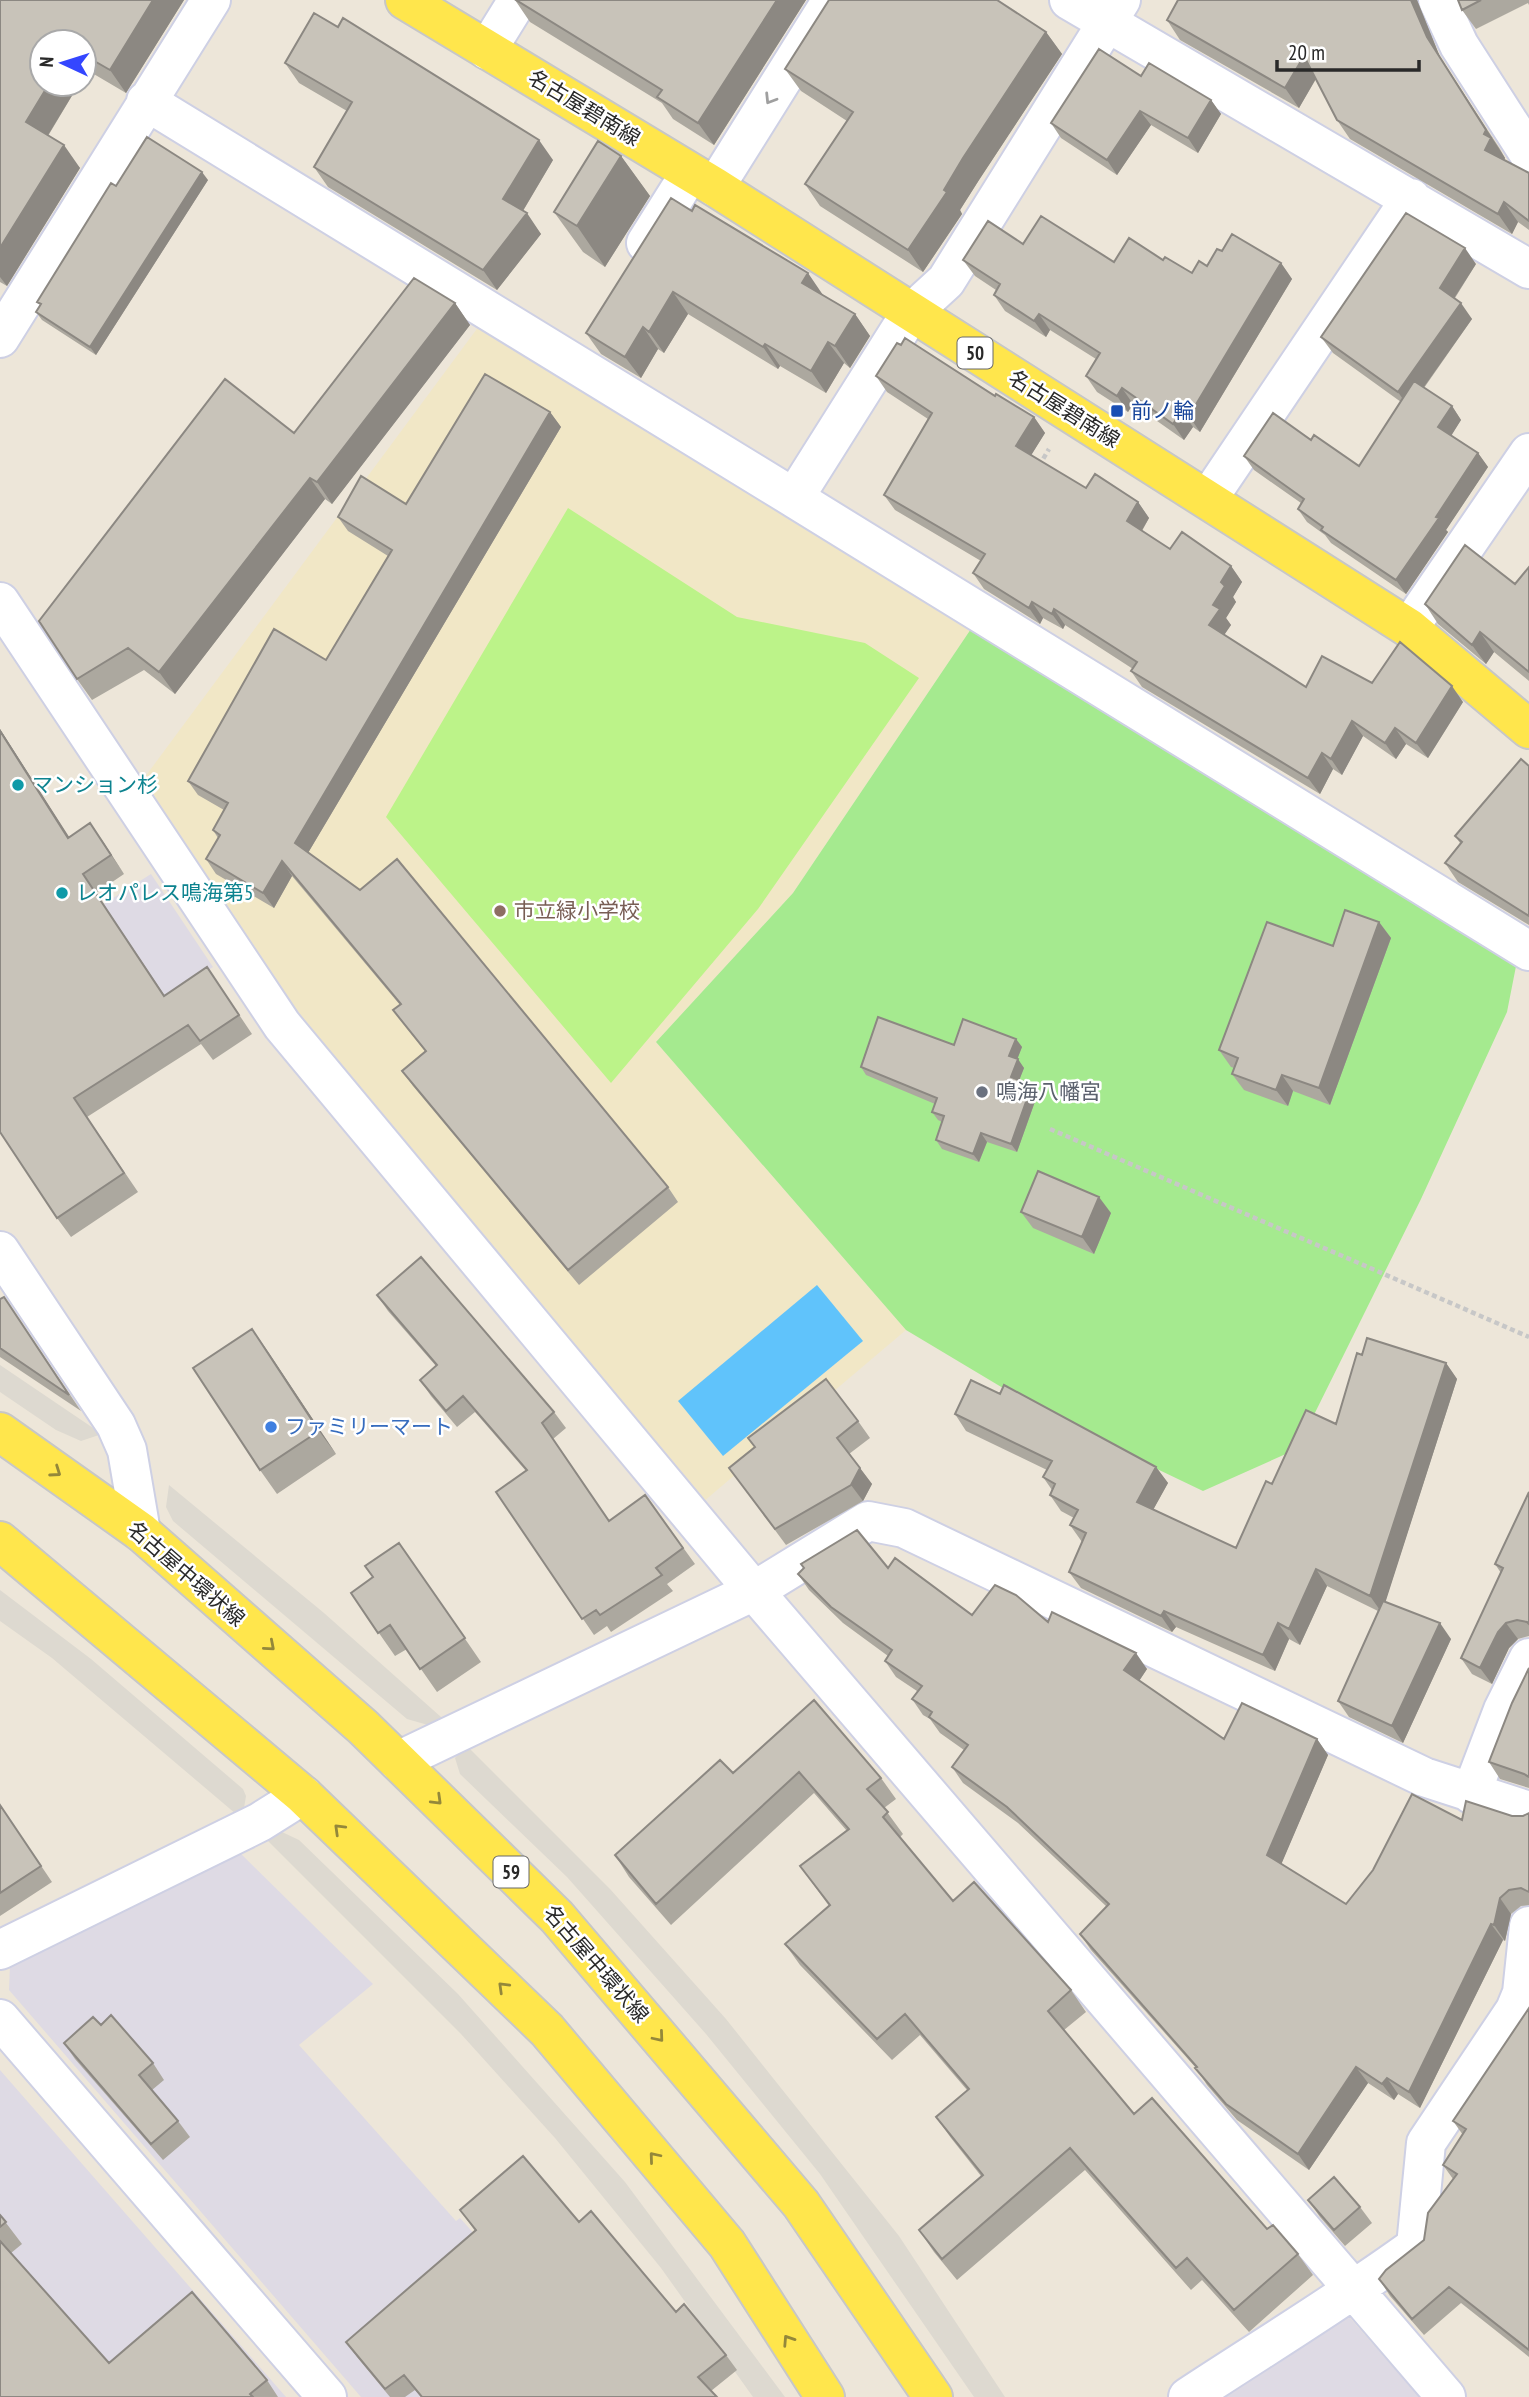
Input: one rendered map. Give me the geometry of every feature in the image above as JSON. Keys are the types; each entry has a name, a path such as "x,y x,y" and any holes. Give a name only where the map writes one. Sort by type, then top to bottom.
{"main road":[{"name":"名古屋碧南線","path":"405,0 702,180 1409,628 1529,729"},
{"name":"名古屋中環状線","path":"0,1432 141,1532 398,1761 557,1917 801,2204 933,2397"},
{"path":"0,1541 303,1795 547,2030 727,2244 825,2397"}],"street":[{"path":"0,338 211,0"},
{"path":"486,50 518,0"},
{"path":"624,278 702,180 832,0"},
{"path":"1069,0 1114,11 1529,269"},
{"path":"1438,0 1459,45 1529,155"},
{"path":"793,498 910,314 946,281 1114,11"},
{"path":"146,101 579,349 793,498 1529,951"},
{"path":"1208,499 1411,198"},
{"path":"1409,628 1529,453"},
{"path":"0,602 282,1025 754,1591 1446,2397"},
{"path":"0,1251 116,1426 127,1450 141,1532"},
{"path":"398,1761 754,1591 868,1521 904,1528 1424,1777 1529,1811"},
{"path":"1471,1794 1503,1710 1529,1658"},
{"path":"0,1950 260,1822 303,1795"},
{"path":"1188,2397 1319,2310 1354,2291 1416,2246 1426,2143 1516,2010 1522,1993 1529,1926"},
{"path":"0,2019 327,2397"}],"path":[{"path":"1036,471 1072,413"},
{"path":"1050,1129 1529,1337"}],"shaded area":[{"name":"市立緑小学校","path":"482,322 975,623 793,893 656,1042 906,1330 703,1502 288,1002 136,789"},
{"path":"151,874 213,967 69,1059 82,1079 0,1134 0,962 4,967"},
{"path":"0,1365 102,1434 81,1441 56,1430 0,1392"},
{"path":"169,1485 324,1613 441,1717 452,1719 428,1725 407,1719 173,1521 166,1507"},
{"path":"0,1590 91,1659 243,1789 246,1796 244,1808 236,1814 52,1658 0,1621"},
{"path":"471,1740 470,1749 610,1889 726,2019 899,2236 1005,2397 974,2397 820,2174 706,2034 567,1877 460,1774 455,1758"},
{"path":"282,1832 299,1840 458,1994 625,2182 785,2397 753,2397 661,2268 555,2138 461,2034 263,1836"},
{"path":"236,1849 373,1984 299,2045 456,2221 460,2218 620,2397 361,2397 9,1990 10,1965"},
{"path":"0,2070 286,2397 44,2397 0,2346"},
{"path":"1350,2318 1419,2397 1206,2397 1320,2321"}],"green space":[{"path":"568,508 737,617 865,643 919,678 758,909 611,1083 386,817"},
{"path":"975,623 1518,956 1507,1012 1421,1199 1297,1449 1203,1491 1063,1424 906,1330 656,1042 793,893"}],"water":[{"path":"817,1285 863,1341 723,1456 678,1401"}],"building":[{"path":"0,0 153,0 110,70 98,63 98,28 28,28 28,98 41,98 26,122 64,145 0,248"},
{"path":"516,0 777,0 698,123 657,97 662,90"},
{"path":"829,0 997,0 1046,32 963,158 944,190 947,192 908,250 805,184 853,112 785,69"},
{"path":"1178,0 1411,0 1427,37 1486,130 1484,134 1491,138 1485,150 1529,173 1529,221 1504,202 1498,214 1337,120 1304,56 1285,88 1167,20"},
{"path":"1458,0 1481,0 1462,10"},
{"path":"314,13 338,27 343,18 539,140 503,199 527,213 483,270 314,167 352,102 285,63"},
{"path":"1099,49 1141,76 1149,63 1211,100 1188,138 1140,111 1107,160 1051,123"},
{"path":"147,137 202,172 90,347 36,312 41,304 37,302 111,183 116,186"},
{"path":"598,141 621,156 577,226 554,212"},
{"path":"671,198 692,211 695,205 808,273 802,283 855,314 835,346 828,342 811,371 765,344 763,347 673,292 649,332 643,327 625,357 586,333"},
{"path":"1406,213 1465,248 1440,288 1461,303 1398,392 1321,337"},
{"path":"1041,216 1114,262 1129,238 1163,260 1165,257 1192,273 1199,261 1207,266 1217,249 1222,251 1232,234 1281,263 1189,416 1182,411 1173,424 1122,388 1117,396 1086,376 1100,353 1039,314 1034,321 994,295 1000,284 963,260 988,221 1023,244"},
{"path":"414,278 455,303 317,482 310,478 159,672 128,648 77,679 39,621 225,379 294,433"},
{"path":"905,338 995,396 996,394 1034,417 1016,446 1086,488 1095,474 1138,502 1127,521 1170,549 1182,532 1231,566 1221,582 1225,586 1213,605 1220,609 1209,625 1306,687 1322,656 1372,683 1400,642 1452,686 1416,743 1395,728 1385,743 1352,721 1331,759 1322,753 1308,778 1131,671 1137,662 1054,609 1052,614 1032,602 1029,608 973,573 985,554 884,495 932,413 876,376 897,343 901,345"},
{"path":"485,374 550,412 295,843 360,890 397,859 668,1187 568,1270 402,1071 426,1051 393,1010 401,1004 282,861 263,893 206,859 220,835 213,830 228,803 188,781 274,629 326,660 392,550 338,517 361,476 406,504"},
{"path":"1414,381 1452,406 1438,427 1478,453 1436,517 1439,518 1396,580 1321,530 1323,527 1298,509 1304,499 1244,456 1273,413 1311,440 1314,435 1359,466"},
{"path":"1465,545 1515,584 1529,567 1529,672 1480,632 1472,645 1425,604"},
{"path":"0,731 68,838 90,823 111,855 83,874 164,996 207,967 239,1015 200,1041 188,1025 74,1098 124,1173 57,1218 0,1132"},
{"path":"1521,759 1529,766 1529,916 1445,863 1462,842 1455,836"},
{"path":"1345,910 1379,922 1319,1088 1282,1075 1276,1090 1232,1074 1238,1058 1219,1050 1267,922 1333,946"},
{"path":"878,1017 954,1045 963,1019 1016,1039 1009,1056 1018,1059 1011,1077 1032,1085 1011,1144 981,1133 973,1154 936,1140 944,1116 932,1112 937,1098 861,1067"},
{"path":"1038,1171 1099,1197 1082,1237 1021,1212"},
{"path":"421,1257 554,1412 542,1423 609,1521 645,1495 683,1548 656,1568 662,1575 600,1615 596,1610 582,1619 496,1492 527,1470 463,1396 446,1411 420,1380 437,1365 377,1295"},
{"path":"4,1297 69,1395 0,1348 0,1299"},
{"path":"252,1329 319,1431 260,1470 193,1368"},
{"path":"1367,1338 1446,1363 1370,1596 1316,1569 1289,1629 1278,1623 1263,1655 1164,1611 1161,1616 1069,1572 1086,1533 1070,1525 1078,1510 1050,1495 1055,1484 1043,1477 1052,1461 955,1414 971,1380 1000,1394 1004,1385 1156,1467 1137,1502 1236,1548 1266,1481 1272,1484 1306,1410 1336,1424 1357,1353 1362,1355"},
{"path":"826,1379 858,1421 837,1438 860,1468 851,1485 775,1529 729,1468 755,1447 748,1438"},
{"path":"1529,1492 1529,1624 1517,1620 1506,1623 1498,1632 1480,1668 1461,1658 1503,1568 1495,1564"},
{"path":"857,1530 888,1568 895,1558 972,1615 995,1585 1016,1595 1048,1622 1052,1612 1136,1653 1124,1670 1224,1739 1242,1703 1317,1739 1267,1855 1346,1904 1373,1870 1412,1794 1462,1820 1466,1801 1512,1816 1529,1813 1529,1892 1521,1888 1509,1890 1500,1898 1494,1925 1491,1924 1409,2092 1387,2078 1382,2084 1356,2067 1298,2154 1226,2104 1195,2068 1197,2067 1080,1934 1109,1904 1007,1807 952,1767 968,1745 929,1717 932,1712 912,1699 922,1686 885,1661 892,1650 831,1607 798,1574 804,1568 801,1564"},
{"path":"399,1543 465,1638 420,1669 390,1625 378,1633 351,1593 373,1577 365,1566"},
{"path":"1383,1601 1440,1623 1392,1726 1338,1701"},
{"path":"1529,1668 1529,1777 1489,1762"},
{"path":"814,1700 881,1778 867,1789 888,1812 883,1817 953,1901 974,1882 1071,1990 1048,2011 1134,2114 1152,2098 1267,2229 1273,2225 1298,2254 1234,2310 1187,2258 1176,2268 1070,2148 942,2259 919,2230 983,2175 936,2117 969,2089 905,2014 877,2039 785,1944 830,1905 800,1866 849,1829 799,1772 656,1904 615,1855 720,1760 733,1773"},
{"path":"0,1805 41,1866 0,1893"},
{"path":"1529,2008 1529,2350 1449,2287 1412,2319 1379,2279 1386,2270 1424,2240 1428,2213 1457,2174 1443,2165 1466,2129 1453,2121"},
{"path":"111,2015 153,2063 139,2075 178,2121 151,2144 64,2043 93,2017 101,2025"},
{"path":"523,2156 579,2222 591,2211 676,2312 684,2304 726,2355 698,2377 717,2397 422,2397 404,2375 385,2389 346,2342 476,2230 460,2210"},
{"path":"1334,2177 1360,2207 1334,2230 1308,2200"},
{"path":"0,2215 6,2222 0,2227"},
{"path":"0,2241 109,2363 192,2292 267,2380 250,2394 253,2397 0,2397"}],"place":[{"name":"前ノ輪","path":"1117,411"},
{"name":"マンション杉","path":"18,785"},
{"name":"レオパレス鳴海第5","path":"62,893"},
{"name":"市立緑小学校","path":"500,911"},
{"name":"鳴海八幡宮","path":"982,1092"},
{"name":"ファミリーマート","path":"271,1427"}]}
